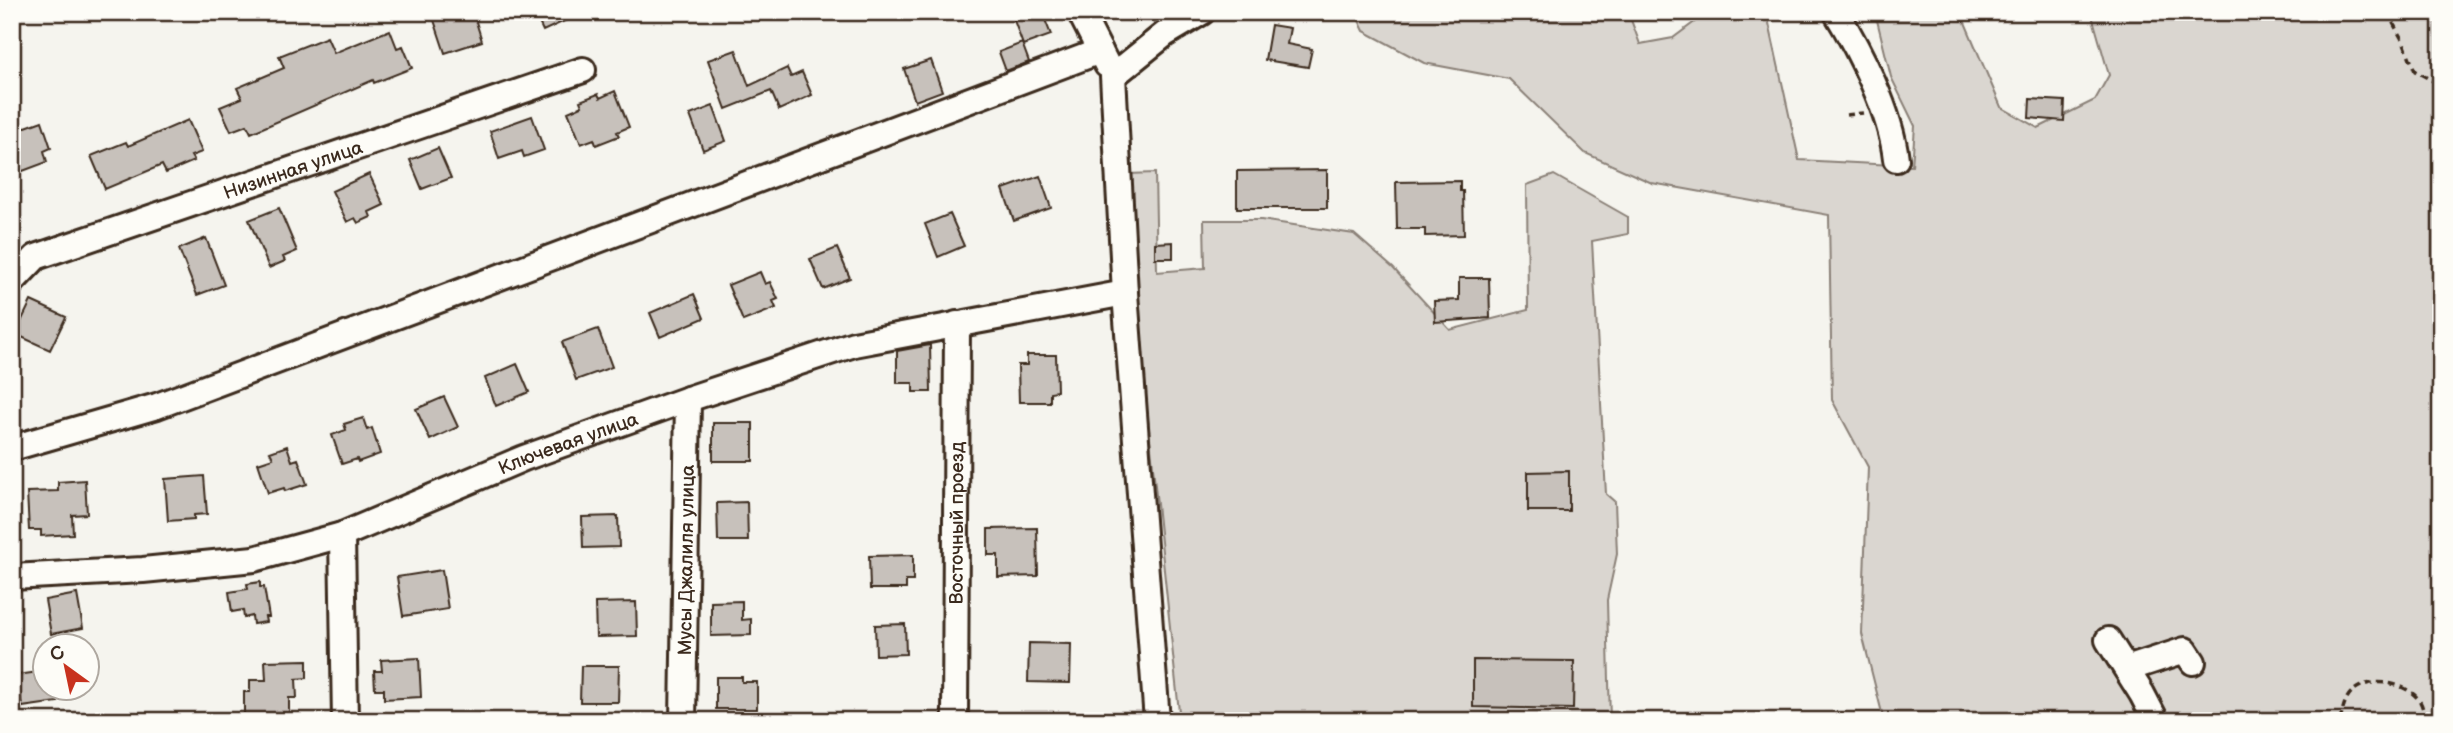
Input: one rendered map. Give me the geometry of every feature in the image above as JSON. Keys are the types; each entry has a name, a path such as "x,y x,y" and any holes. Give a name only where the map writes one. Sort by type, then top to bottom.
{"street":[{"path":"1080,12 1112,76 1125,293 1157,721"},
{"path":"1112,76 1165,34 1202,12"},
{"path":"1836,12 1850,34 1893,134 1896,159"},
{"path":"12,448 157,406 1100,51"},
{"name":"Низинная улица","path":"12,282 36,257 583,70"},
{"name":"Ключевая улица","path":"12,576 144,570 254,559 342,535 524,458 688,399 854,344 1125,293"},
{"name":"Восточный проезд","path":"955,721 957,324"},
{"name":"Мусы Джалиля улица","path":"683,721 688,399"},
{"path":"342,535 345,721"},
{"path":"2108,640 2157,721"},
{"path":"2127,669 2185,650 2193,662"}],"path":[{"path":"2387,12 2415,71 2441,89"},
{"path":"2340,721 2345,701 2351,692 2373,682 2396,686 2418,698 2423,707 2425,721"}],"shaded area":[{"path":"1355,12 1628,12 1640,44 1673,38 1708,12 1767,14 1799,160 1912,166 1915,126 1891,77 1875,12 1961,13 2001,107 2038,128 2095,100 2109,75 2091,12 2441,12 2441,721 1886,721 1862,634 1868,467 1832,400 1829,215 1652,183 1585,153 1509,79 1424,63 1364,31"},
{"path":"1155,173 1157,272 1205,268 1204,220 1261,220 1354,234 1393,268 1450,330 1528,310 1527,185 1554,175 1628,217 1628,234 1592,241 1606,494 1615,502 1617,554 1607,600 1610,721 1180,721 1135,297 1128,174"}],"building":[{"path":"450,12 473,12 482,41 445,53 433,17"},
{"path":"534,12 584,12 543,31"},
{"path":"1011,12 1042,12 1051,35 1023,45"},
{"path":"1271,25 1290,28 1287,44 1312,49 1308,67 1265,60"},
{"path":"390,30 397,48 403,46 412,68 374,83 373,80 251,133 247,125 231,131 220,107 242,98 237,88 284,68 279,56 327,37 334,53"},
{"path":"1022,43 1029,62 1006,71 999,52"},
{"path":"736,50 749,86 787,68 791,77 802,72 812,95 779,110 771,91 726,109 708,60"},
{"path":"931,60 942,91 915,101 904,69"},
{"path":"615,91 629,127 617,132 619,136 596,145 594,139 581,144 568,112 582,106 580,101 598,94 600,98"},
{"path":"2030,99 2065,101 2064,121 2029,118"},
{"path":"713,106 726,141 703,150 690,115"},
{"path":"532,116 544,150 524,157 522,151 499,159 490,131"},
{"path":"188,120 202,152 191,156 194,161 166,173 162,165 105,189 91,156 126,142 128,146"},
{"path":"42,121 51,148 44,151 47,162 12,175 12,132"},
{"path":"438,148 451,178 422,189 410,160"},
{"path":"1327,170 1327,208 1237,208 1237,171"},
{"path":"369,174 384,205 369,212 371,217 358,223 355,218 347,222 332,191"},
{"path":"1040,176 1051,208 1014,221 1003,189"},
{"path":"1460,181 1460,191 1463,191 1464,235 1425,236 1425,229 1397,229 1396,182"},
{"path":"279,208 297,251 283,257 285,261 269,268 249,220"},
{"path":"950,214 964,246 938,257 925,224"},
{"path":"206,238 224,285 197,295 179,249"},
{"path":"1173,242 1173,258 1155,258 1155,243"},
{"path":"837,248 850,278 823,289 810,259"},
{"path":"760,272 765,284 770,282 778,299 773,301 776,308 743,321 728,285"},
{"path":"1459,278 1489,278 1490,318 1435,322 1434,301 1459,300"},
{"path":"694,294 704,318 660,337 650,313"},
{"path":"31,301 66,317 50,350 15,334"},
{"path":"598,329 612,367 576,380 562,342"},
{"path":"930,345 931,392 913,392 913,383 897,383 897,351"},
{"path":"1027,355 1056,355 1057,391 1050,392 1050,402 1019,402 1018,365 1027,365"},
{"path":"517,364 529,392 496,406 485,378"},
{"path":"444,397 458,427 430,440 416,409"},
{"path":"363,418 367,430 372,428 380,454 358,462 357,459 342,464 332,435 346,430 344,424"},
{"path":"713,423 753,423 753,461 713,461"},
{"path":"287,446 292,461 298,459 307,484 268,493 258,463 273,458 270,452"},
{"path":"1569,471 1569,511 1528,511 1528,472"},
{"path":"204,476 207,514 194,515 194,519 168,521 165,479"},
{"path":"85,480 87,514 72,515 73,534 41,536 41,530 29,530 27,492 58,491 58,482"},
{"path":"747,502 748,541 718,541 717,503"},
{"path":"618,516 619,547 583,548 582,517"},
{"path":"1037,528 1038,576 998,577 998,555 988,555 988,529"},
{"path":"913,555 913,581 906,581 906,589 870,589 869,556"},
{"path":"442,570 448,609 403,616 397,577"},
{"path":"260,582 260,587 264,587 269,617 265,617 266,622 253,624 252,616 244,618 243,610 232,612 229,592 248,589 247,584"},
{"path":"77,594 83,628 51,632 45,600"},
{"path":"742,601 742,620 751,619 751,635 711,636 711,602"},
{"path":"636,602 637,636 596,637 595,603"},
{"path":"905,624 906,654 876,655 875,625"},
{"path":"1029,643 1071,644 1070,683 1028,682"},
{"path":"419,658 421,697 384,699 384,689 375,689 374,671 382,671 381,660"},
{"path":"307,660 307,678 296,679 297,698 289,698 289,716 244,717 244,692 250,692 250,680 266,680 265,661"},
{"path":"1473,660 1574,661 1573,709 1473,707"},
{"path":"581,666 619,666 618,702 580,702"},
{"path":"32,673 32,702 58,702 22,707 17,675"},
{"path":"716,677 742,677 742,682 757,682 757,709 716,709"}]}
